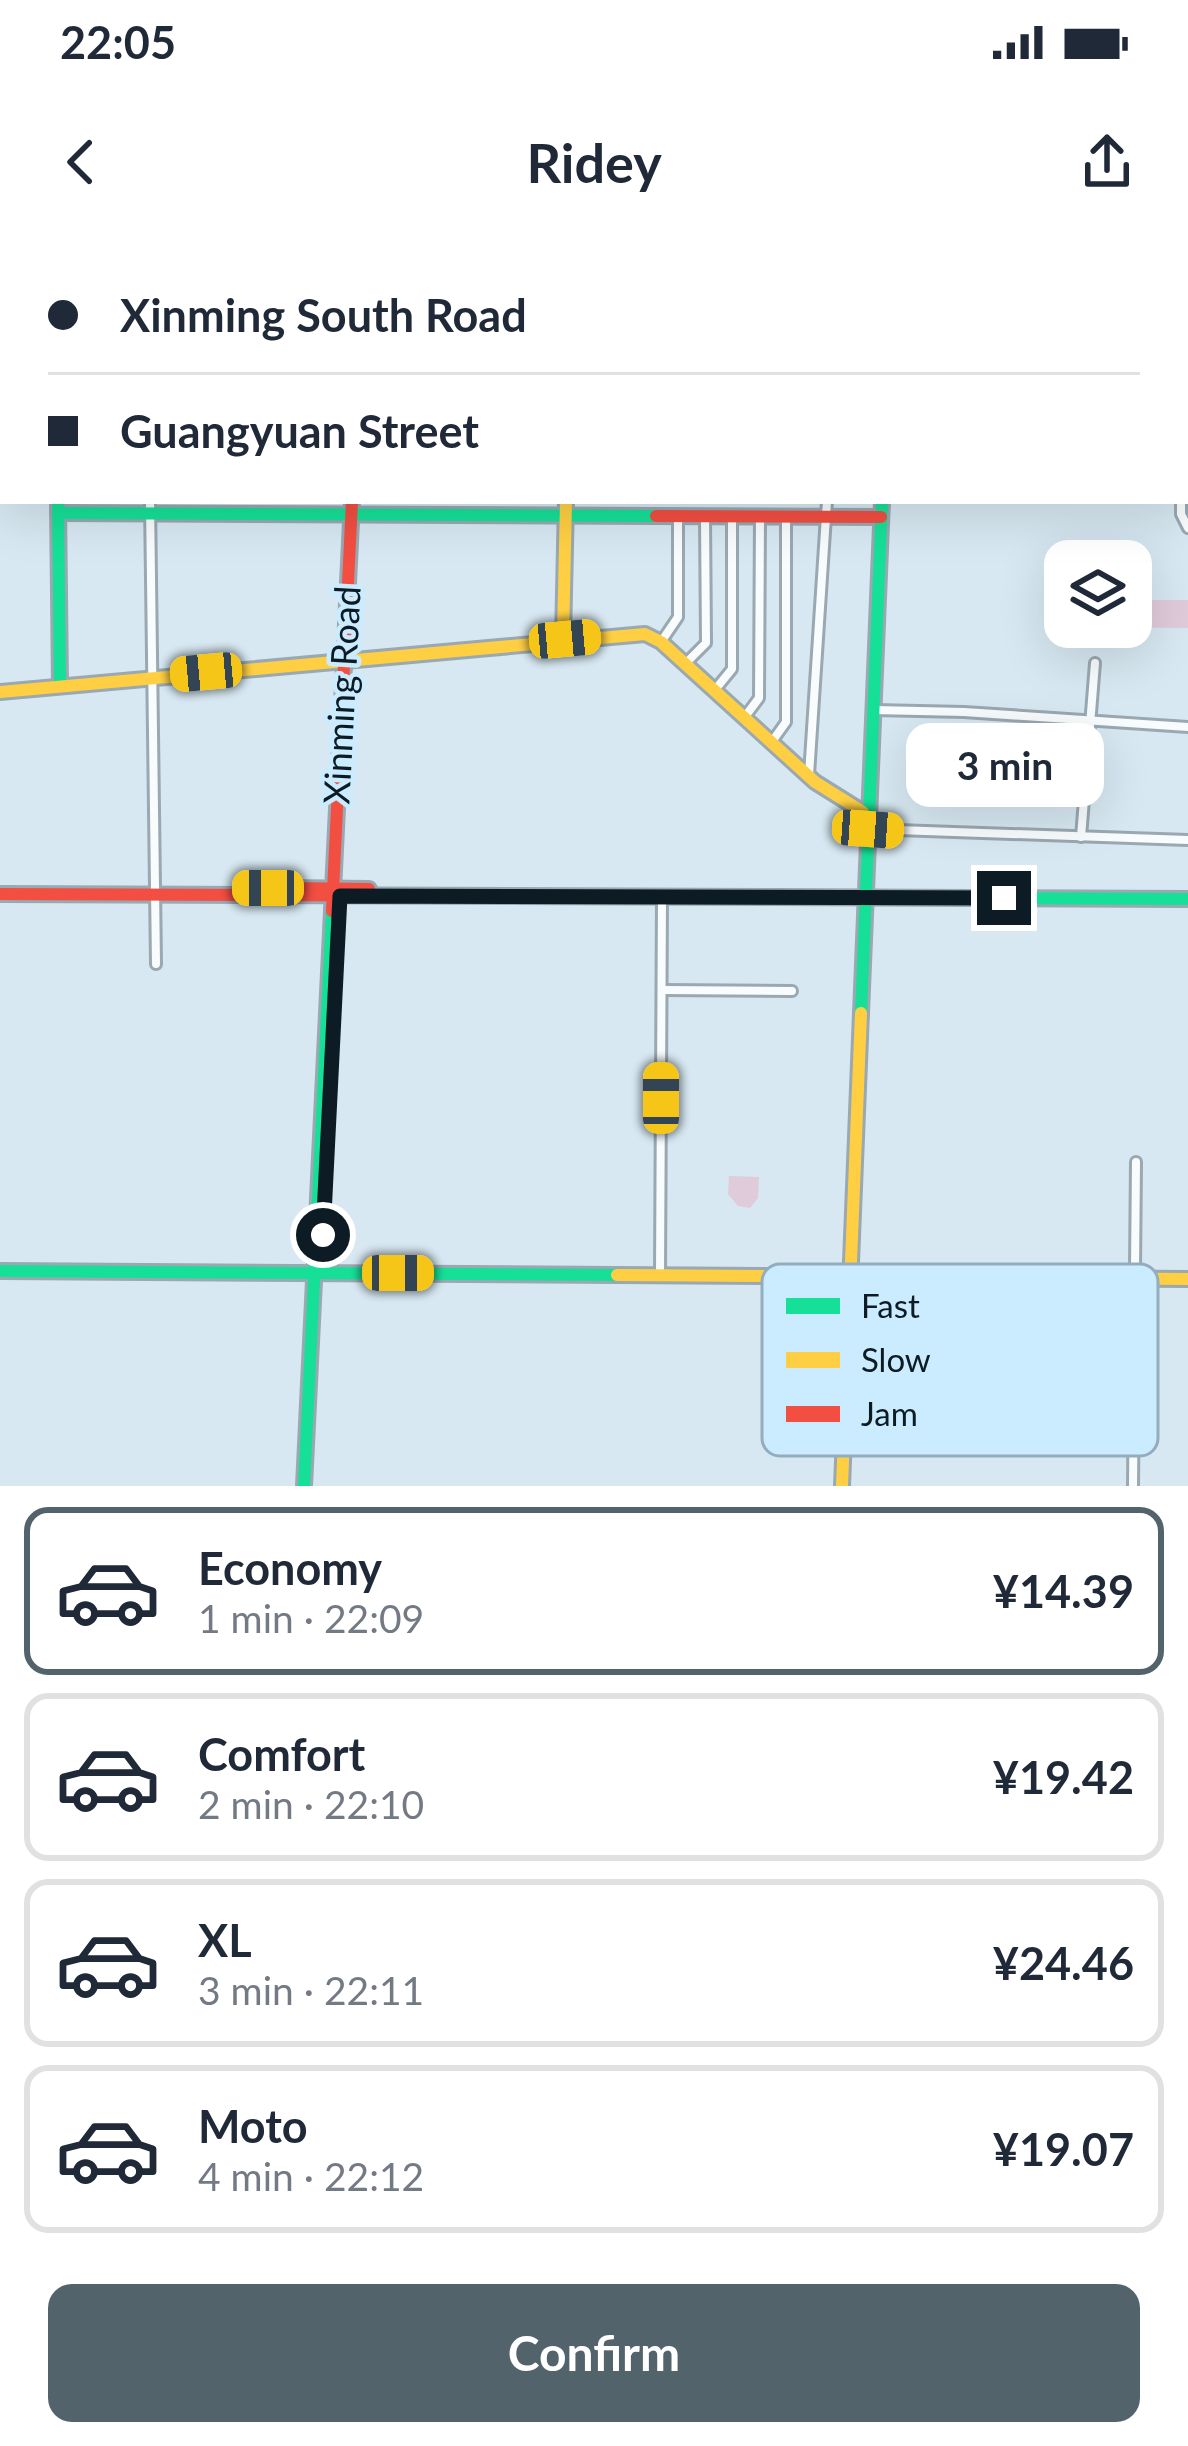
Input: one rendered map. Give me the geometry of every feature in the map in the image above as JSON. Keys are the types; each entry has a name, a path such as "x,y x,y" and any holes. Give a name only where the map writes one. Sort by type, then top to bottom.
{"street":[{"path":"809,777 827,504"},
{"path":"863,894 879,504"},
{"path":"60,686 58,507 566,508 678,516 878,517"},
{"path":"150,507 156,964"},
{"name":"Xinming Road","path":"308,1486 355,508"},
{"path":"563,639 566,508"},
{"path":"661,642 678,617 678,516"},
{"path":"685,664 706,643 705,516"},
{"path":"714,691 731,672 732,517"},
{"path":"744,718 759,698 760,517"},
{"path":"771,743 786,722 787,517"},
{"path":"848,1264 874,710 878,517"},
{"path":"0,692 636,633 661,642 809,777 863,812"},
{"path":"1081,836 1095,663"},
{"path":"874,710 1188,727"},
{"path":"868,829 1188,840"},
{"path":"0,890 1188,896"},
{"path":"336,892 863,894"},
{"path":"660,1275 662,896"},
{"path":"662,990 792,991"},
{"path":"1136,1162 1136,1264"},
{"path":"0,1271 762,1276"},
{"path":"1158,1278 1188,1279"},
{"path":"839,1486 840,1456"},
{"path":"1133,1456 1133,1486"}],"shaded area":[{"path":"1152,600 1188,600 1188,628 1152,628"},
{"path":"729,1176 759,1177 758,1198 750,1208 738,1206 728,1194"}],"traffic: fast":[{"path":"58,504 60,686"},
{"path":"861,1013 882,504"},
{"path":"58,513 656,516"},
{"path":"776,897 1188,899"},
{"path":"304,1486 332,911"},
{"path":"0,1271 617,1275"}],"traffic: slow":[{"path":"563,639 566,504"},
{"path":"0,692 645,634 661,642 815,782 863,812"},
{"path":"851,1264 861,1013"},
{"path":"617,1275 762,1276"},
{"path":"1158,1279 1188,1279"},
{"path":"842,1486 843,1456"}],"traffic: jam":[{"path":"332,911 352,504"},
{"path":"656,516 881,517"},
{"path":"285,888 369,889"},
{"path":"0,894 776,897"}],"route":[{"path":"323,1235 340,896 1004,898"}]}
